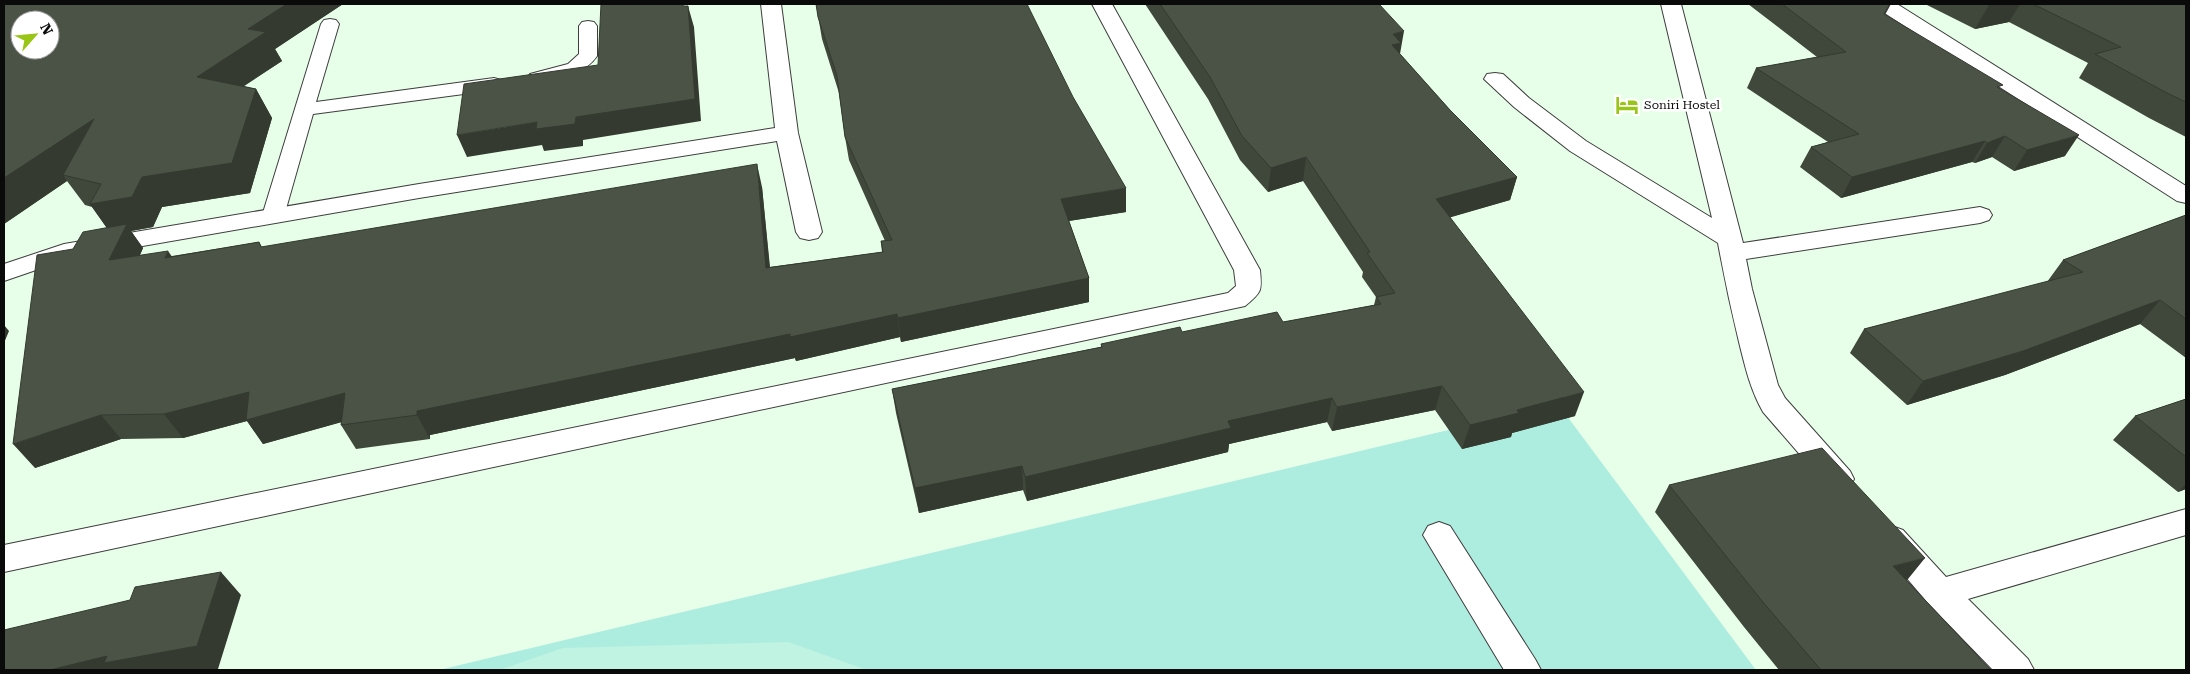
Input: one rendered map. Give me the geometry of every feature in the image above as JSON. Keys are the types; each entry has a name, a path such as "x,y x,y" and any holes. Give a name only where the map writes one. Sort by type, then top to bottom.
{"street":[{"path":"771,4 787,132 809,232"},
{"path":"4,558 1236,300 1249,288 1247,270 1102,4"},
{"path":"1671,4 1758,364 1773,404 1856,498"},
{"path":"1890,8 2186,196"},
{"path":"1495,79 1516,99 1579,148 1731,246 1980,215"},
{"path":"4,273 64,252 419,191 787,132"},
{"path":"1876,520 1940,593 2016,670"},
{"path":"1940,593 2186,522"},
{"path":"1439,535 1523,670"}],"lane":[{"path":"273,216 330,24"},
{"path":"305,109 516,81 541,77 574,68 588,56 588,26"}],"shaded area":[{"path":"1558,404 1756,670 439,670"},
{"path":"788,642 867,670 499,670 563,648"}],"building":[{"path":"4,4 287,4 248,29 266,32 197,77 256,89 232,163 142,177 132,197 90,204 101,184 63,175 94,119 4,178"},
{"path":"601,4 683,4 683,6 688,6 695,99 576,117 575,124 536,129 537,122 457,135 464,84 598,65"},
{"path":"816,4 1027,4 1073,97 1126,188 1061,199 1089,278 898,318 897,314 790,337 790,334 417,411 417,415 341,425 345,393 246,420 249,392 164,414 101,415 13,444 37,255 73,249 83,232 127,224 109,260 168,251 165,258 259,242 261,247 757,164 766,268 883,252 881,241 892,240 845,137 837,76 818,17"},
{"path":"1160,4 1379,4 1404,31 1393,34 1401,43 1392,45 1450,110 1517,177 1436,199 1584,392 1517,410 1519,413 1470,425 1442,386 1337,407 1332,398 1228,421 1231,428 1025,477 1022,466 915,488 892,389 1102,347 1101,344 1180,327 1182,332 1277,312 1283,322 1381,304 1376,297 1395,293 1367,253 1370,252 1306,157 1271,168 1242,136 1210,77"},
{"path":"1782,4 1890,4 1884,14 2003,85 1997,87 2079,135 2027,150 2005,136 1987,143 1985,141 1852,177 1811,147 1859,134 1756,68 1846,52"},
{"path":"2033,4 2186,4 2186,102 2095,54 2121,47"},
{"path":"2186,215 2186,319 2160,300 2023,351 1923,381 1864,329 2083,272 2063,260"},
{"path":"2186,399 2186,457 2135,416"},
{"path":"1822,448 1925,558 1893,566 1991,670 1821,670 1762,601 1669,485"},
{"path":"221,572 197,646 104,663 107,656 50,670 4,670 4,630 130,600 135,587"}],"place":[{"name":"Soniri Hostel","path":"1627,105"}]}
